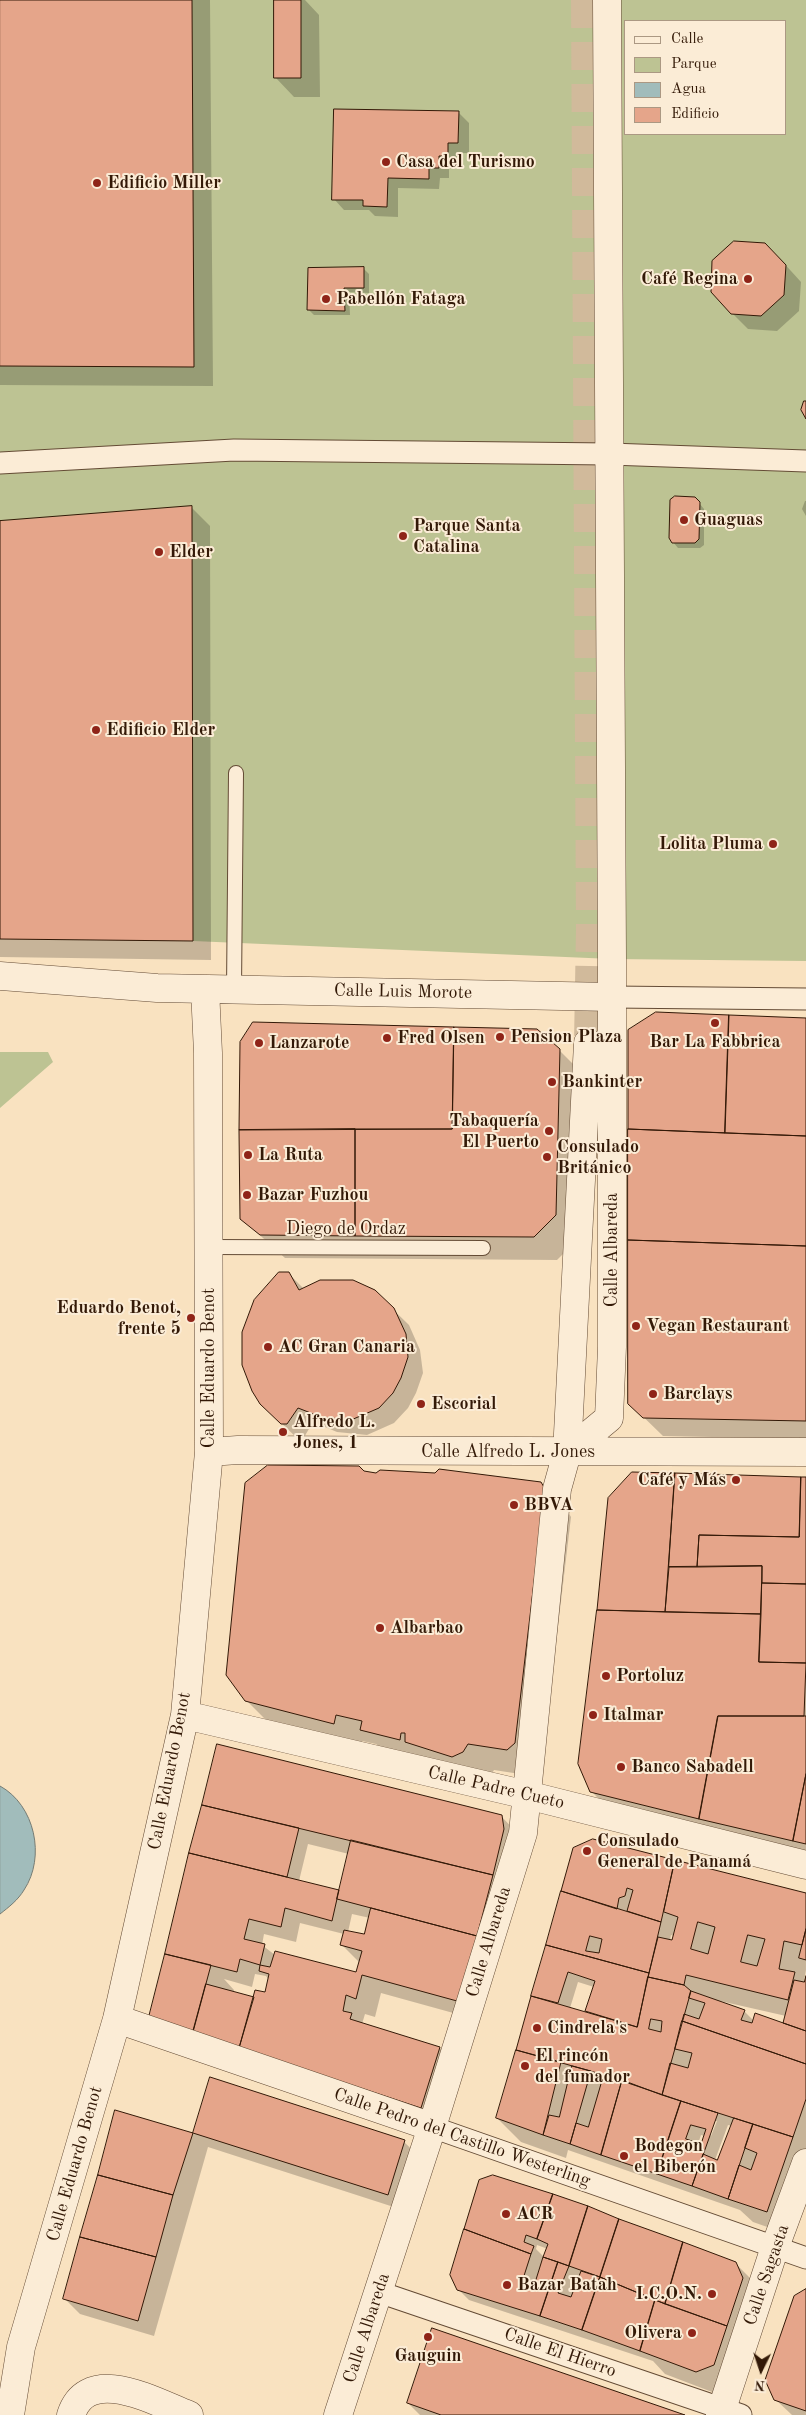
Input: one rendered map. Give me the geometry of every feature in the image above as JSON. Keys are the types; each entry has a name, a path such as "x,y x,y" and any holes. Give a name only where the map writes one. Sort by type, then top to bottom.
{"street":[{"name":"Calle Albareda","path":"567,1453 609,1418 612,1347 607,0"},
{"path":"0,463 234,450 610,454 806,461"},
{"name":"Calle Luis Morote","path":"0,976 156,988 806,1000"},
{"name":"Calle Eduardo Benot","path":"10,2415 21,2347 117,2019 185,1715 209,1452 208,1053 205,989"},
{"name":"Calle Albareda","path":"338,2415 432,2127 523,1833 557,1488 567,1453 588,1043"},
{"name":"Calle Alfredo L. Jones","path":"209,1452 238,1450 567,1453 806,1452"},
{"name":"Calle Padre Cueto","path":"185,1715 527,1795 806,1865"},
{"name":"Calle Pedro del Castillo Westerling","path":"117,2019 806,2258"},
{"name":"Calle Sagasta","path":"728,2413 775,2247 806,2163"},
{"name":"Calle El Hierro","path":"379,2292 728,2413"},
{"path":"71,2415 75,2403 92,2390 116,2388 189,2415"}],"lane":[{"path":"234,989 236,773"},
{"name":"Diego de Ordaz","path":"209,1247 483,1248"}],"green space":[{"name":"Parque Santa Catalina","path":"0,0 806,0 806,961 612,959 193,941 0,939"},
{"path":"0,1052 48,1052 53,1062 0,1108"}],"water":[{"path":"0,1786 22,1806 29,1819 35,1848 31,1877 16,1900 0,1914"}],"building":[{"name":"Edificio Miller","path":"0,0 192,0 194,367 0,366"},
{"path":"274,0 301,0 301,78 274,78"},
{"name":"Casa del Turismo","path":"334,109 459,111 458,143 448,143 448,156 439,156 439,168 429,168 429,179 388,178 387,207 363,206 363,200 332,200"},
{"name":"Café Regina","path":"734,241 765,243 786,265 784,295 761,316 731,314 711,292 712,261"},
{"name":"Pabellón Fataga","path":"364,267 364,288 344,288 345,311 307,310 308,268"},
{"path":"804,401 806,401 806,419 801,410"},
{"name":"Guaguas","path":"675,496 695,497 700,502 699,539 695,543 672,543 669,538 670,500"},
{"name":"Edificio Elder","path":"192,506 193,941 0,939 0,521"},
{"path":"656,1012 729,1015 725,1133 628,1129 628,1030"},
{"path":"729,1015 806,1018 806,1136 725,1133"},
{"path":"253,1022 454,1027 452,1129 239,1130 240,1042"},
{"path":"454,1027 537,1029 560,1049 556,1215 534,1237 355,1236 355,1129 452,1129"},
{"path":"355,1129 355,1236 260,1235 240,1219 239,1130"},
{"path":"628,1129 806,1136 806,1246 628,1240"},
{"path":"628,1240 806,1246 806,1421 643,1418 628,1404"},
{"path":"279,1272 289,1272 299,1290 320,1280 353,1280 375,1290 394,1308 406,1334 408,1357 401,1378 393,1393 379,1408 351,1420 321,1417 298,1408 287,1424 281,1424 260,1404 252,1391 242,1365 242,1332 254,1300"},
{"name":"Albarbao","path":"268,1465 359,1466 364,1471 376,1473 380,1470 435,1473 439,1469 541,1482 545,1489 515,1743 507,1750 468,1744 463,1752 452,1757 405,1742 405,1733 401,1733 400,1740 360,1730 362,1721 336,1715 334,1724 245,1701 226,1675 245,1483"},
{"path":"632,1472 675,1473 665,1612 597,1610 608,1498"},
{"path":"675,1473 801,1477 799,1537 699,1535 697,1567 669,1567"},
{"path":"801,1477 806,1477 806,1584 762,1583 762,1566 697,1567 699,1535 799,1537"},
{"path":"762,1566 761,1614 665,1612 669,1567"},
{"path":"762,1583 806,1584 806,1663 759,1662"},
{"path":"597,1610 761,1614 759,1662 806,1663 804,1716 718,1716 699,1819 590,1792 578,1764"},
{"path":"718,1716 806,1716 806,1774 793,1841 699,1819"},
{"path":"217,1744 502,1815 504,1829 493,1875 202,1805"},
{"path":"806,1774 806,1844 793,1841"},
{"path":"202,1805 299,1828 287,1877 189,1853"},
{"path":"593,1839 675,1860 661,1922 627,1911 633,1890 627,1888 625,1896 619,1898 617,1909 561,1891 573,1848"},
{"path":"351,1840 493,1875 477,1936 337,1899"},
{"path":"189,1853 339,1890 332,1921 285,1908 281,1927 249,1919 244,1939 265,1944 260,1965 240,1959 237,1972 165,1954"},
{"path":"675,1860 806,1893 806,1929 802,1945 784,1941 779,1969 795,1972 788,2000 686,1975 684,1985 648,1977 658,1937 672,1940 678,1917 664,1912","holes":["698,1922 715,1927 708,1954 691,1949","748,1935 765,1939 757,1966 741,1962"]},
{"path":"561,1891 661,1922 649,1973 546,1945","holes":["590,1936 602,1939 599,1953 586,1951"]},
{"path":"371,1908 477,1936 457,2001 362,1975 356,1999 346,1995 343,2011 352,2013 350,2019 440,2047 421,2108 239,2048 255,1990 265,1992 269,1974 259,1971 260,1965 270,1967 275,1951 356,1972 362,1951 340,1945 344,1930 364,1934"},
{"path":"806,1929 806,1960 799,1958"},
{"path":"546,1945 649,1973 637,2027 585,2011 595,1981 568,1972 558,2003 531,1996"},
{"path":"165,1954 211,1965 193,2032 149,2017"},
{"path":"806,1976 806,2031 783,2023 794,1980 804,1982"},
{"path":"648,1977 684,1985 691,1991 662,2095 622,2080 516,2050 531,1996 637,2027","holes":["651,2019 662,2021 661,2032 649,2029"]},
{"path":"206,1984 254,1997 239,2048 193,2032"},
{"path":"691,1991 745,2010 741,2020 752,2023 755,2013 806,2031 806,2064 682,2021 684,2014 699,2019 705,2003 689,1998"},
{"path":"682,2021 806,2064 806,2099 793,2137 662,2095 670,2063 688,2068 692,2053 675,2049"},
{"path":"516,2050 561,2062 543,2135 496,2118"},
{"path":"572,2066 591,2071 570,2144 543,2135 549,2115 559,2117"},
{"path":"604,2075 622,2080 601,2155 570,2144 576,2123 588,2127"},
{"path":"210,2077 405,2140 388,2195 193,2133"},
{"path":"622,2081 681,2101 657,2174 601,2155"},
{"path":"681,2101 718,2113 692,2186 657,2174","holes":["691,2125 706,2129 701,2144 686,2139"]},
{"path":"115,2110 193,2133 173,2195 98,2175"},
{"path":"734,2118 753,2124 728,2199 692,2186 703,2154 717,2160"},
{"path":"753,2124 793,2137 767,2212 728,2199 739,2165 751,2170 757,2153 745,2148"},
{"path":"98,2175 173,2195 156,2257 80,2237"},
{"path":"493,2175 553,2194 537,2239 526,2235 524,2242 534,2246 531,2254 464,2229 479,2180"},
{"path":"553,2194 588,2206 569,2266 543,2257 548,2244 537,2239"},
{"path":"588,2206 619,2219 600,2277 569,2266"},
{"path":"619,2219 683,2242 665,2304 600,2277"},
{"path":"464,2229 531,2254 522,2282 534,2286 543,2257 558,2262 540,2316 457,2290 450,2275"},
{"path":"80,2237 156,2257 138,2321 63,2299"},
{"path":"683,2242 736,2262 743,2278 727,2326 665,2304"},
{"path":"558,2262 569,2266 558,2293 571,2297 581,2271 600,2277 582,2330 540,2316"},
{"path":"600,2277 655,2300 640,2351 582,2330"},
{"path":"806,2289 806,2411 774,2400 765,2380 794,2296"},
{"path":"655,2300 727,2326 714,2365 696,2372 640,2351"},
{"path":"432,2328 685,2415 441,2415 407,2403"}],"tunnel":[{"path":"585,0 590,929 588,1043"}],"place":[{"name":"Casa del Turismo","path":"386,162"},
{"name":"Edificio Miller","path":"97,183"},
{"name":"Café Regina","path":"748,279"},
{"name":"Pabellón Fataga","path":"326,299"},
{"name":"Guaguas","path":"684,520"},
{"name":"Parque Santa Catalina","path":"403,536"},
{"name":"Elder","path":"159,552"},
{"name":"Edificio Elder","path":"96,730"},
{"name":"Lolita Pluma","path":"773,844"},
{"name":"Bar La Fabbrica","path":"715,1023"},
{"name":"Pension Plaza","path":"500,1037"},
{"name":"Fred Olsen","path":"387,1038"},
{"name":"Lanzarote","path":"259,1043"},
{"name":"Bankinter","path":"552,1082"},
{"name":"Tabaquería El Puerto","path":"549,1131"},
{"name":"La Ruta","path":"248,1155"},
{"name":"Consulado Británico","path":"547,1157"},
{"name":"Bazar Fuzhou","path":"247,1195"},
{"name":"Eduardo Benot, frente 5","path":"191,1318"},
{"name":"Vegan Restaurant","path":"636,1326"},
{"name":"AC Gran Canaria","path":"268,1347"},
{"name":"Barclays","path":"653,1394"},
{"name":"Escorial","path":"421,1404"},
{"name":"Alfredo L. Jones, 1","path":"283,1432"},
{"name":"Café y Más","path":"736,1480"},
{"name":"BBVA","path":"514,1505"},
{"name":"Albarbao","path":"380,1628"},
{"name":"Portoluz","path":"606,1676"},
{"name":"Italmar","path":"593,1715"},
{"name":"Banco Sabadell","path":"621,1767"},
{"name":"Consulado General de Panamá","path":"587,1851"},
{"name":"Cindrela's","path":"537,2028"},
{"name":"El rincón del fumador","path":"525,2066"},
{"name":"Bodegon el Biberón","path":"624,2156"},
{"name":"ACR","path":"506,2214"},
{"name":"Bazar Batah","path":"507,2285"},
{"name":"I.C.O.N.","path":"712,2294"},
{"name":"Olivera","path":"692,2333"},
{"name":"Gauguin","path":"428,2337"}]}
